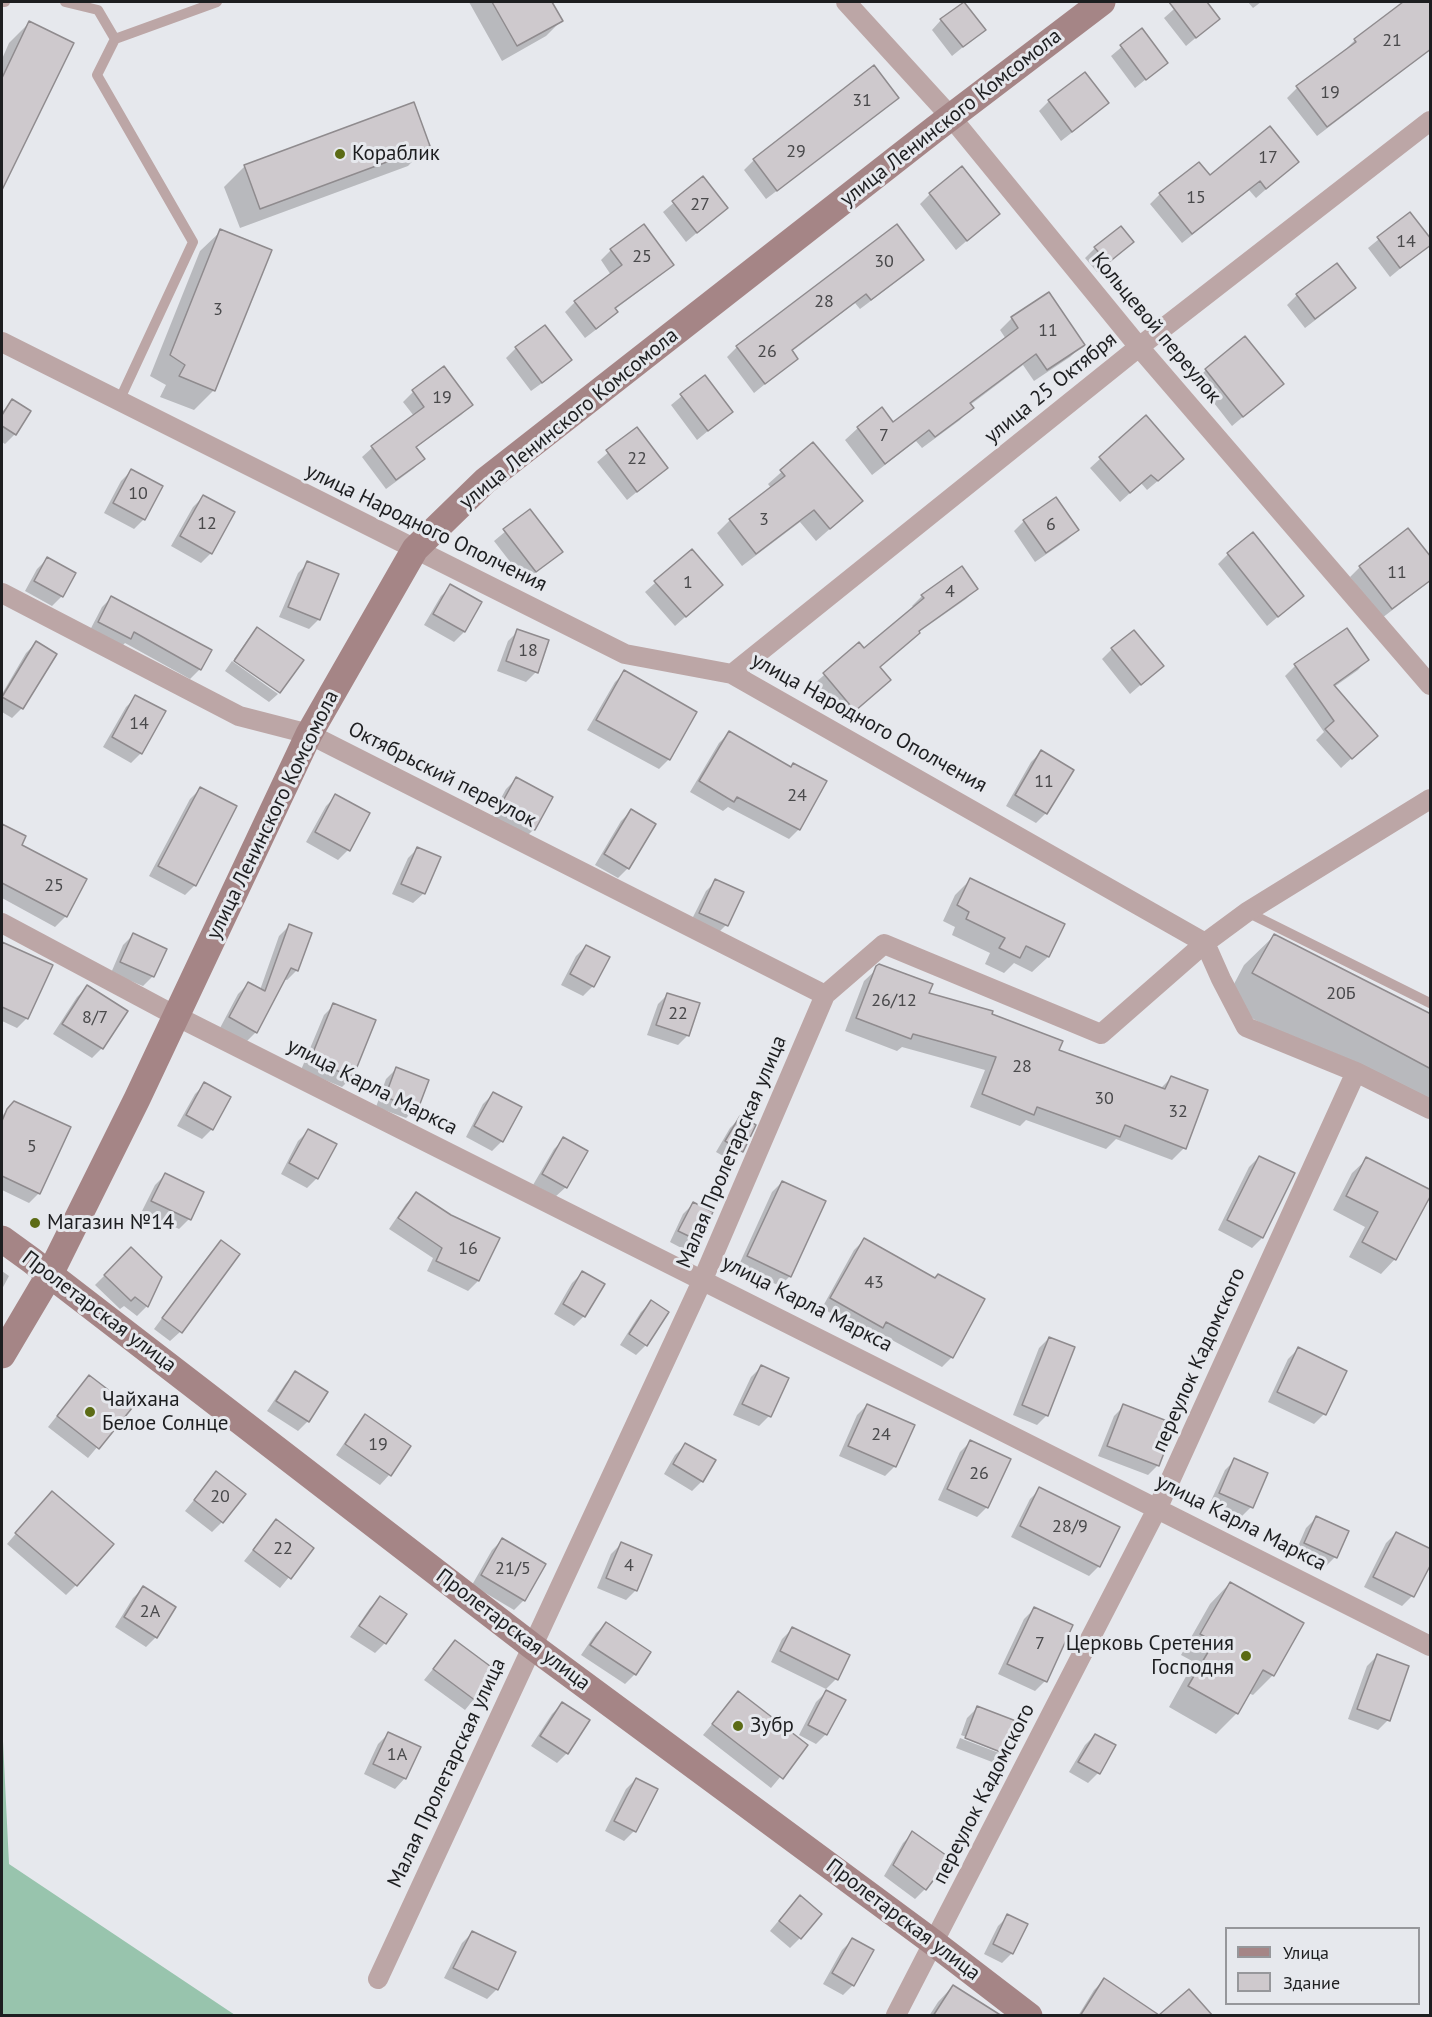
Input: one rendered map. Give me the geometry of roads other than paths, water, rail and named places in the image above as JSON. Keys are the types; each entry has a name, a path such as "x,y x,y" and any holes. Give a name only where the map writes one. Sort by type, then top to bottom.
{"main road":[{"name":"улица Ленинского Комсомола","path":"2,1355 50,1274 137,1099 309,734 415,549 485,481 1102,2"},
{"name":"Пролетарская улица","path":"2,1239 532,1646 934,1943 1029,2016"}],"street":[{"name":"Кольцевой переулок","path":"846,2 951,117 1139,347 1431,685"},
{"name":"улица 25 Октября","path":"732,674 1139,347 1431,121"},
{"name":"улица Народного Ополчения","path":"2,342 625,654 732,674 1205,943"},
{"name":"Октябрьский переулок","path":"2,593 239,716 309,734 825,995"},
{"name":"Малая Пролетарская улица","path":"378,1979 703,1279 825,995 884,944 1101,1034 1205,943 1246,912 1430,801"},
{"name":"улица Карла Маркса","path":"2,923 177,1016 1431,1646"},
{"path":"1205,943 1246,1027 1356,1072 1431,1109"},
{"name":"переулок Кадомского","path":"896,2015 1158,1508 1356,1072"}],"lane":[{"path":"65,2 98,10 115,39"},
{"path":"119,401 193,242 97,75 115,39 217,2"},
{"path":"1246,912 1431,1003"}],"place":[{"name":"Кораблик","path":"340,154"},
{"name":"Магазин №14","path":"35,1223"},
{"name":"Чайхана Белое Солнце","path":"90,1412"},
{"name":"Церковь Сретения Господня","path":"1246,1656"},
{"name":"Зубр","path":"738,1726"}]}
